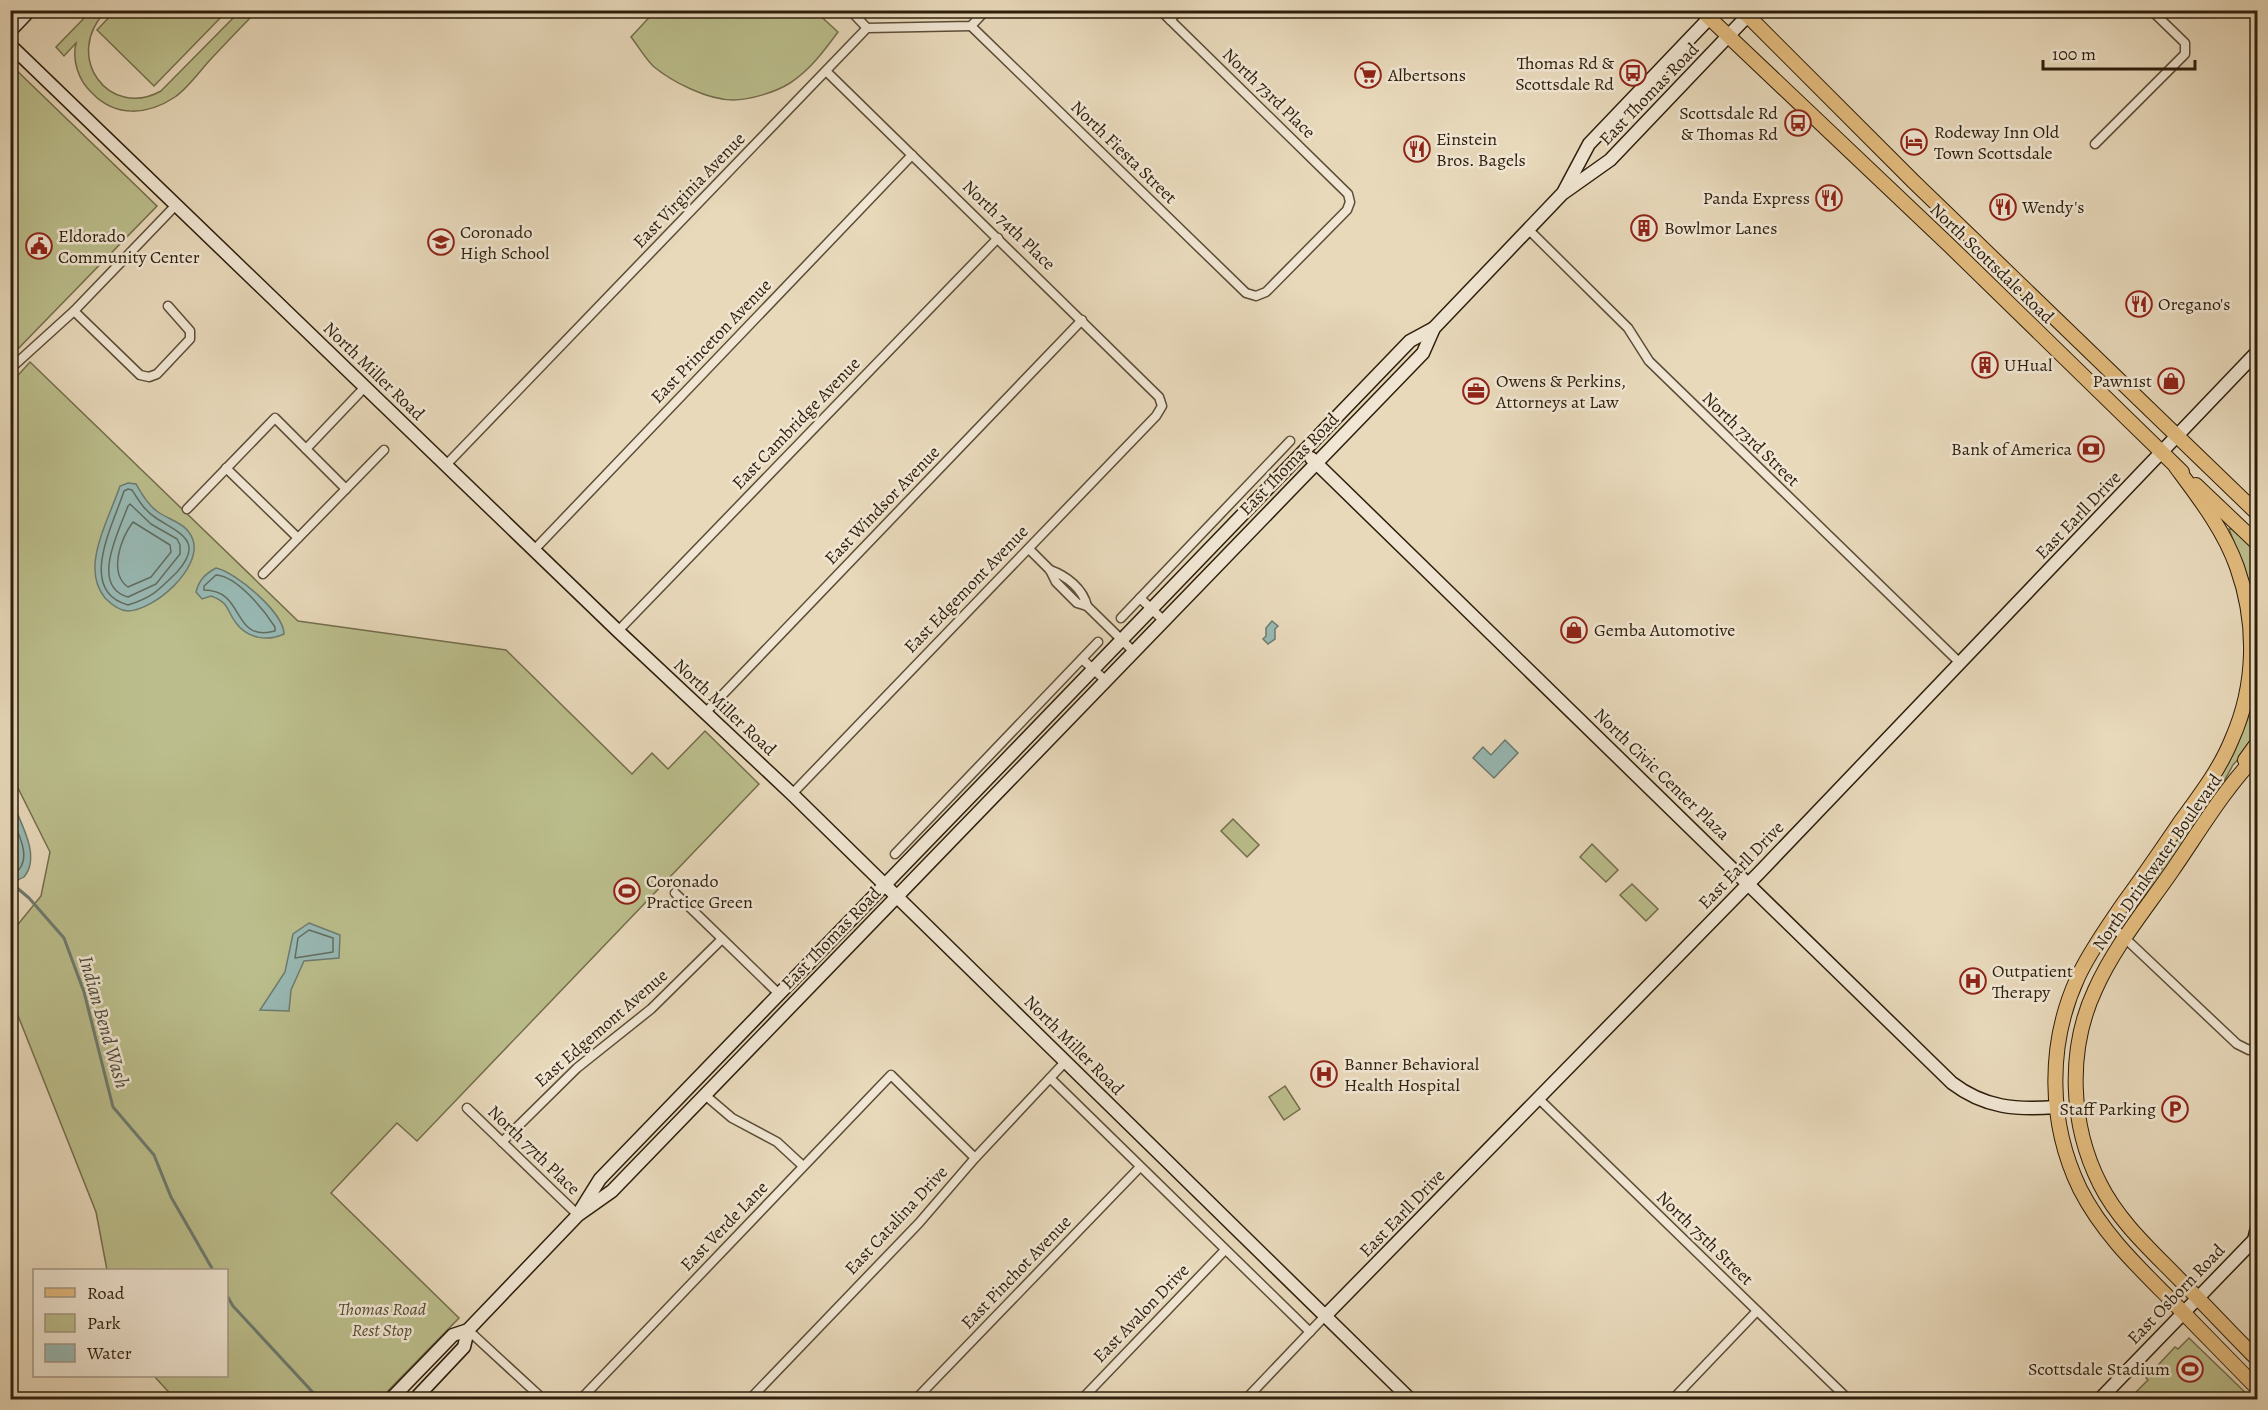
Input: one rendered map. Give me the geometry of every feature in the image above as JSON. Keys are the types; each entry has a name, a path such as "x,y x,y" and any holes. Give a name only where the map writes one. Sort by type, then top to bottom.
{"main road":[{"name":"North Scottsdale Road","path":"1748,12 1914,182 2258,514"},
{"name":"North Scottsdale Road","path":"1709,13 1729,38 1746,51 2258,544"},
{"name":"North Drinkwater Boulevard","path":"2176,467 2217,525 2230,548 2247,601 2251,637 2250,673 2243,709 2224,757 2081,970 2067,1004 2056,1058 2056,1107 2071,1168 2096,1218 2119,1247 2258,1389"},
{"path":"2243,709 2258,704"},
{"path":"2232,783 2250,750 2258,742"},
{"name":"North Drinkwater Boulevard","path":"2258,754 2232,783 2126,938 2094,991 2083,1024 2077,1061 2077,1104 2087,1150 2100,1184 2131,1230 2258,1360"}],"street":[{"path":"10,32 30,10"},
{"path":"850,10 867,28 971,26 986,10"},
{"name":"North 73rd Place","path":"1161,10 1348,194 1350,202 1347,210 1266,292 1256,296"},
{"path":"1170,20 1179,10"},
{"path":"2095,144 2185,54 2185,43 2151,10"},
{"name":"East Thomas Road","path":"578,1215 600,1179 1410,340 1434,328 1562,194 1611,160 1729,38 1748,12"},
{"name":"East Thomas Road","path":"1562,194 1589,144 1709,13"},
{"name":"North Fiesta Street","path":"971,26 1246,293 1256,296"},
{"name":"East Virginia Avenue","path":"446,465 867,28"},
{"name":"North Miller Road","path":"10,45 618,631 792,794 1410,1400"},
{"name":"North 74th Place","path":"827,72 1082,320 1159,397 1162,406"},
{"name":"East Princeton Avenue","path":"534,550 912,155"},
{"path":"10,369 74,311 176,205"},
{"name":"North 73rd Street","path":"1529,230 1628,328 1649,362 1960,663"},
{"name":"East Cambridge Avenue","path":"618,631 998,238"},
{"path":"74,311 140,375 148,377 157,374 190,339 190,331 168,306"},
{"name":"East Windsor Avenue","path":"705,713 1082,320"},
{"name":"East Thomas Road","path":"390,1400 453,1335 468,1330 578,1215 612,1191 1423,353 1434,328"},
{"name":"East Earll Drive","path":"1245,1400 1749,883 2258,351"},
{"path":"306,449 365,387"},
{"name":"East Edgemont Avenue","path":"792,794 1156,416 1162,406"},
{"path":"187,509 275,418 346,489"},
{"name":"East Thomas Road","path":"1121,618 1290,441"},
{"path":"264,574 384,450"},
{"name":"North Civic Center Plaza","path":"1304,451 1964,1092 1989,1103 2019,1109 2077,1104"},
{"path":"226,468 298,538"},
{"name":"East Thomas Road","path":"1237,496 1249,508"},
{"path":"1029,549 1077,603 1087,606 1133,651"},
{"path":"1140,598 1163,620"},
{"path":"895,854 1098,642"},
{"path":"1082,659 1105,681"},
{"path":"943,804 953,814"},
{"path":"675,893 779,994"},
{"path":"2110,924 2237,1044 2253,1048"},
{"name":"East Edgemont Avenue","path":"502,1142 577,1068 651,1010 722,939"},
{"name":"East Catalina Drive","path":"749,1400 919,1222 1065,1062"},
{"name":"East Verde Lane","path":"580,1400 891,1075 975,1158"},
{"path":"1050,1078 1310,1332"},
{"path":"705,1095 732,1118 777,1142 804,1166"},
{"name":"North 75th Street","path":"1539,1099 1845,1398"},
{"name":"North 77th Place","path":"467,1108 578,1215"},
{"name":"East Pinchot Avenue","path":"915,1400 1140,1167"},
{"name":"East Osborn Road","path":"2099,1400 2256,1240 2258,1224"},
{"name":"East Avalon Drive","path":"1081,1400 1225,1250"},
{"path":"1672,1400 1757,1311"},
{"path":"468,1330 544,1400"},
{"name":"East Thomas Road","path":"414,1400 464,1347 468,1330"}],"green space":[{"path":"116,10 227,11 154,86 97,30"},
{"path":"656,10 815,11 838,32 810,66 790,83 755,97 740,100 723,99 680,84 653,66 644,56 631,37"},
{"path":"91,11 106,11 94,29 89,47 90,64 98,79 109,90 124,97 142,98 161,91 240,11 257,11 189,85 175,97 154,107 132,111 111,107 87,88 77,70 76,43 64,56 56,47"},
{"path":"10,64 157,206 11,356 10,356"},
{"name":"Thomas Road Rest Stop","path":"30,362 298,621 506,650 632,774 652,753 668,769 705,731 759,784 417,1141 397,1123 331,1193 459,1318 380,1399 176,1400 155,1377 228,1377 228,1269 107,1269 96,1212 11,998 11,933 41,896 50,852 11,774 10,384"},
{"path":"2229,529 2233,529 2257,551 2257,623 2250,585"},
{"path":"2257,666 2257,738 2233,765 2211,805 2138,910 2133,913 2171,850 2228,764 2248,718"},
{"path":"1233,819 1259,845 1247,857 1221,831"},
{"path":"1592,844 1618,870 1606,882 1580,857"},
{"path":"1632,884 1658,909 1646,921 1620,895"},
{"path":"1285,1086 1300,1109 1284,1120 1269,1097"},
{"name":"Scottsdale Stadium","path":"2189,1338 2252,1399 2129,1399 2175,1347 2178,1349"}],"water":[{"path":"128,483 136,484 154,509 187,530 193,540 194,551 184,575 174,586 151,603 139,609 125,611 113,605 100,591 97,584 95,559 100,538 120,486"},
{"path":"216,568 235,577 258,595 276,615 284,634 271,638 252,635 241,628 222,601 211,596 202,599 196,592 199,584"},
{"path":"1272,621 1278,626 1275,629 1275,639 1268,644 1263,639 1266,636 1266,628"},
{"path":"1505,740 1518,753 1494,778 1473,758 1483,747 1491,755"},
{"path":"11,799 27,838 31,859 24,877 11,883"},
{"path":"309,923 340,935 339,958 304,961 291,990 289,1011 260,1010 285,972 293,934"}],"waterway":[{"name":"Indian Bend Wash","path":"10,882 29,898 64,938 84,992 113,1107 154,1155 171,1197 212,1269"},
{"name":"Indian Bend Wash","path":"228,1297 233,1306 320,1400"}],"place":[{"name":"Thomas Rd & Scottsdale Rd","path":"1633,73"},
{"name":"Albertsons","path":"1368,75"},
{"name":"Scottsdale Rd & Thomas Rd","path":"1798,123"},
{"name":"Rodeway Inn Old Town Scottsdale","path":"1914,142"},
{"name":"Einstein Bros. Bagels","path":"1417,149"},
{"name":"Panda Express","path":"1829,198"},
{"name":"Wendy's","path":"2003,207"},
{"name":"Bowlmor Lanes","path":"1644,228"},
{"name":"Coronado High School","path":"441,242"},
{"name":"Eldorado Community Center","path":"39,246"},
{"name":"Oregano's","path":"2139,304"},
{"name":"UHual","path":"1985,365"},
{"name":"Pawn1st","path":"2171,381"},
{"name":"Owens & Perkins, Attorneys at Law","path":"1476,391"},
{"name":"Bank of America","path":"2091,449"},
{"name":"Gemba Automotive","path":"1574,630"},
{"name":"Coronado Practice Green","path":"627,891"},
{"name":"Outpatient Therapy","path":"1973,981"},
{"name":"Banner Behavioral Health Hospital","path":"1324,1074"},
{"name":"Staff Parking","path":"2175,1109"},
{"name":"Scottsdale Stadium","path":"2190,1369"}]}
